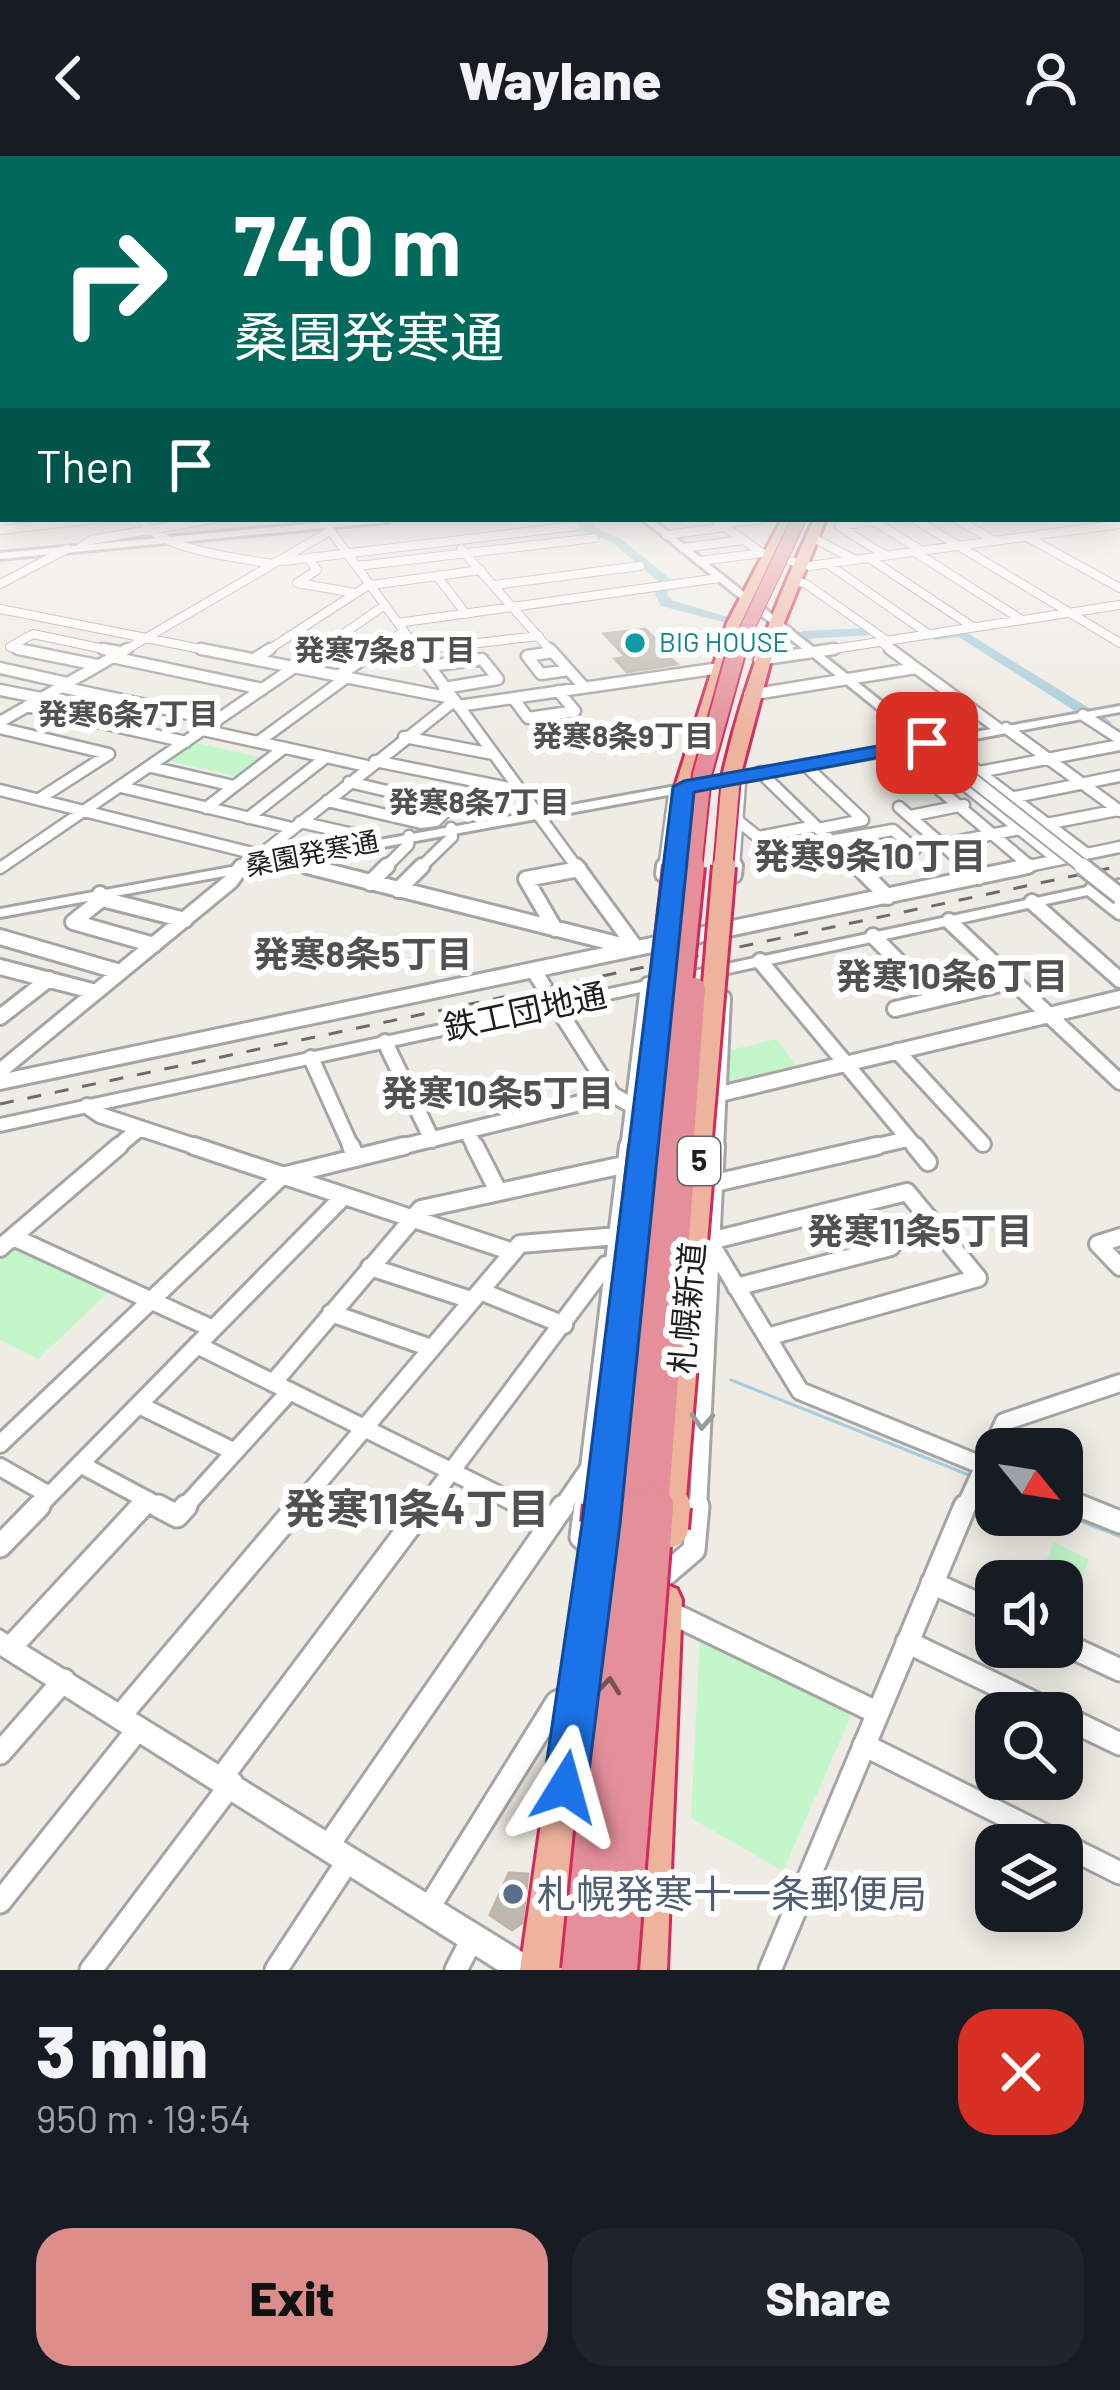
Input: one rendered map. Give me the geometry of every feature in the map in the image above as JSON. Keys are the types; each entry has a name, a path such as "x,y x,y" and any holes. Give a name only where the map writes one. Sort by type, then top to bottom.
{"highway":[{"name":"札幌新道","path":"541,1970 599,1538 684,787 720,668 761,566"},
{"path":"580,1970 699,797 714,722 735,653 778,566"},
{"path":"617,1970 706,841 738,681 783,566"},
{"name":"札幌新道","path":"646,1970 666,1576 730,777 748,695 796,566"}],"street":[{"path":"0,584 34,566"},
{"path":"0,723 270,566"},
{"path":"314,566 317,570 297,583 355,593"},
{"path":"357,566 636,948"},
{"path":"494,585 644,570 639,566"},
{"path":"705,566 1120,896"},
{"path":"784,566 916,668 1119,811"},
{"path":"796,573 822,566"},
{"path":"830,566 927,633"},
{"path":"881,566 973,627"},
{"path":"940,566 1022,620"},
{"path":"992,566 1120,643"},
{"path":"1080,566 1120,588"},
{"path":"368,582 437,577 477,567"},
{"path":"254,659 368,582 477,567"},
{"path":"477,567 584,687"},
{"path":"437,577 466,614"},
{"path":"258,742 401,627 719,578"},
{"path":"300,592 344,600"},
{"path":"759,660 1120,604"},
{"path":"0,868 385,605"},
{"path":"0,609 455,702 720,668"},
{"path":"325,612 363,619"},
{"path":"98,665 10,647 33,634 262,688"},
{"path":"418,650 539,636"},
{"path":"553,652 526,656 542,674 569,670"},
{"path":"429,666 482,659 498,679 444,688"},
{"path":"0,668 218,720"},
{"path":"748,695 916,668"},
{"path":"0,690 41,698"},
{"path":"513,698 528,718 575,711 558,691"},
{"path":"0,790 265,858 296,825 455,702"},
{"path":"110,725 143,704"},
{"path":"27,706 186,742"},
{"name":"桑園発寒通","path":"0,913 241,867 265,858 292,858 1120,709"},
{"path":"1088,714 1120,742"},
{"path":"0,723 109,754 39,800"},
{"path":"203,730 325,758 519,790"},
{"path":"404,737 493,754"},
{"path":"979,772 1120,742"},
{"path":"206,808 284,748"},
{"path":"248,818 325,758"},
{"path":"955,766 967,764 1087,854"},
{"path":"737,820 758,837 863,820 805,765"},
{"path":"955,766 956,778 1058,860"},
{"path":"151,767 234,786"},
{"path":"760,772 888,897"},
{"path":"411,796 437,775"},
{"path":"1010,798 1120,776"},
{"path":"730,777 740,783 730,930"},
{"path":"327,801 422,824 436,821 451,806 349,782"},
{"path":"121,787 248,818 353,834 360,845"},
{"path":"654,945 674,794 684,787"},
{"path":"940,790 1030,866"},
{"path":"979,877 905,811 987,802"},
{"path":"943,844 1119,811"},
{"path":"398,890 452,837 451,829"},
{"path":"830,841 893,830 915,849 854,863"},
{"path":"370,883 409,844 409,836"},
{"path":"0,1082 1120,847"},
{"path":"0,848 21,854"},
{"path":"292,858 302,865 370,883 636,948"},
{"path":"0,1071 231,881 241,867"},
{"path":"555,928 526,879 579,869"},
{"name":"鉄工団地通","path":"0,1125 1120,884"},
{"path":"1092,890 1120,912"},
{"path":"154,944 73,922 101,896 184,920"},
{"path":"1031,902 1120,980"},
{"path":"949,921 1120,1082"},
{"path":"873,936 936,999"},
{"path":"0,937 120,973"},
{"path":"760,962 928,1162"},
{"path":"0,967 96,992"},
{"path":"724,969 694,1550 666,1576 878,1713"},
{"path":"534,970 613,1095 635,1107"},
{"path":"872,980 908,971"},
{"path":"0,1017 49,979"},
{"path":"896,1009 1013,981"},
{"path":"599,1538 581,1538 648,985"},
{"path":"720,1094 1120,998"},
{"path":"385,1042 433,1140"},
{"path":"898,1051 983,1144"},
{"path":"311,1058 356,1159"},
{"path":"0,1444 282,1176 613,1095"},
{"path":"87,1106 140,1128 513,1252"},
{"path":"140,1128 7,1243 213,1329"},
{"path":"467,1132 501,1196 628,1164"},
{"path":"715,1183 908,1139"},
{"path":"80,1464 177,1516 235,1452 331,1313 409,1219 421,1209 497,1189"},
{"path":"712,1246 718,1239 907,1192 978,1279 766,1337"},
{"path":"0,1546 344,1197"},
{"path":"0,1903 130,1722 363,1428 520,1244 618,1236"},
{"path":"1120,1237 1098,1244 1120,1267"},
{"path":"712,1246 800,1390 975,1470"},
{"path":"710,1280 733,1282 891,1247"},
{"path":"91,1970 606,1265 614,1265"},
{"path":"370,1267 564,1325"},
{"path":"331,1313 431,1348"},
{"path":"197,1345 549,1520"},
{"path":"1001,1428 1004,1422 1120,1383"},
{"path":"139,1405 235,1452"},
{"path":"0,1468 50,1495"},
{"path":"276,1970 340,1850 549,1520 590,1468"},
{"path":"770,1970 975,1488"},
{"path":"148,1500 6,1644 525,1970"},
{"path":"1083,1507 1120,1522"},
{"path":"932,1583 975,1602"},
{"path":"907,1642 1011,1692"},
{"path":"1083,1653 1120,1670"},
{"path":"0,1753 64,1680"},
{"path":"428,1909 557,1702 578,1695"},
{"path":"1083,1726 1120,1744"},
{"path":"864,1745 1120,1873"},
{"path":"456,1970 472,1937"}],"green space":[{"path":"192,742 264,758 239,777 166,760"},
{"path":"776,1039 799,1068 725,1086 727,1051"},
{"path":"14,1244 113,1288 38,1359 0,1340 0,1256"},
{"path":"1054,1542 1089,1560 1083,1575 1083,1560 1047,1560"},
{"path":"700,1636 844,1707 850,1718 783,1871 691,1818"}],"building":[{"name":"BIG HOUSE","path":"645,629 677,664 627,672 615,659 626,657 604,634"},
{"name":"札幌発寒十一条郵便局","path":"509,1873 528,1874 522,1923 512,1930 490,1915"}],"waterway":[{"path":"647,566 665,581 661,595 666,603 723,620"},
{"path":"803,635 867,632"},
{"path":"935,636 961,633 1105,724"},
{"path":"731,1380 969,1475"},
{"path":"1083,1521 1120,1536"}],"railway":[{"path":"0,1104 1120,866"}],"place":[{"name":"BIG HOUSE","path":"635,643"},
{"name":"札幌発寒十一条郵便局","path":"513,1894"}],"district":[{"name":"発寒7条8丁目","path":"385,651"},
{"name":"発寒6条7丁目","path":"128,715"},
{"name":"発寒8条9丁目","path":"623,737"},
{"name":"発寒8条7丁目","path":"479,803"},
{"name":"発寒9条10丁目","path":"870,856"},
{"name":"発寒8条5丁目","path":"363,954"},
{"name":"発寒10条6丁目","path":"952,976"},
{"name":"発寒10条5丁目","path":"498,1093"},
{"name":"発寒11条5丁目","path":"920,1231"},
{"name":"発寒11条4丁目","path":"417,1509"}],"route":[{"path":"565,1787 601,1524 684,787 927,743"}]}
